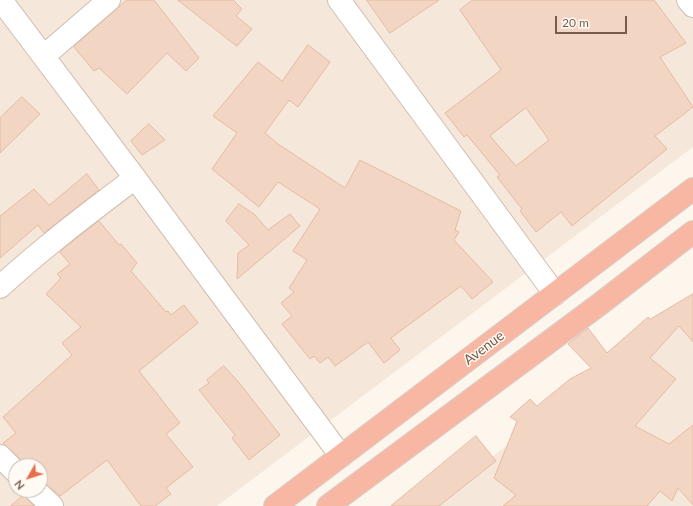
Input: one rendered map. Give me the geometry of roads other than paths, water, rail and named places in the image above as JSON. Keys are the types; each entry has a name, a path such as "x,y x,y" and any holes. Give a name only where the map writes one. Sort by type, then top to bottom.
{"highway":[{"name":"Avenue","path":"275,506 693,189"},
{"path":"328,506 600,304 693,232"}],"street":[{"path":"1,0 342,456"},
{"path":"44,56 109,0"},
{"path":"340,0 555,294"},
{"path":"688,0 693,6"},
{"path":"0,287 15,273 135,178"},
{"path":"0,456 8,464"},
{"path":"44,498 52,506"}]}
